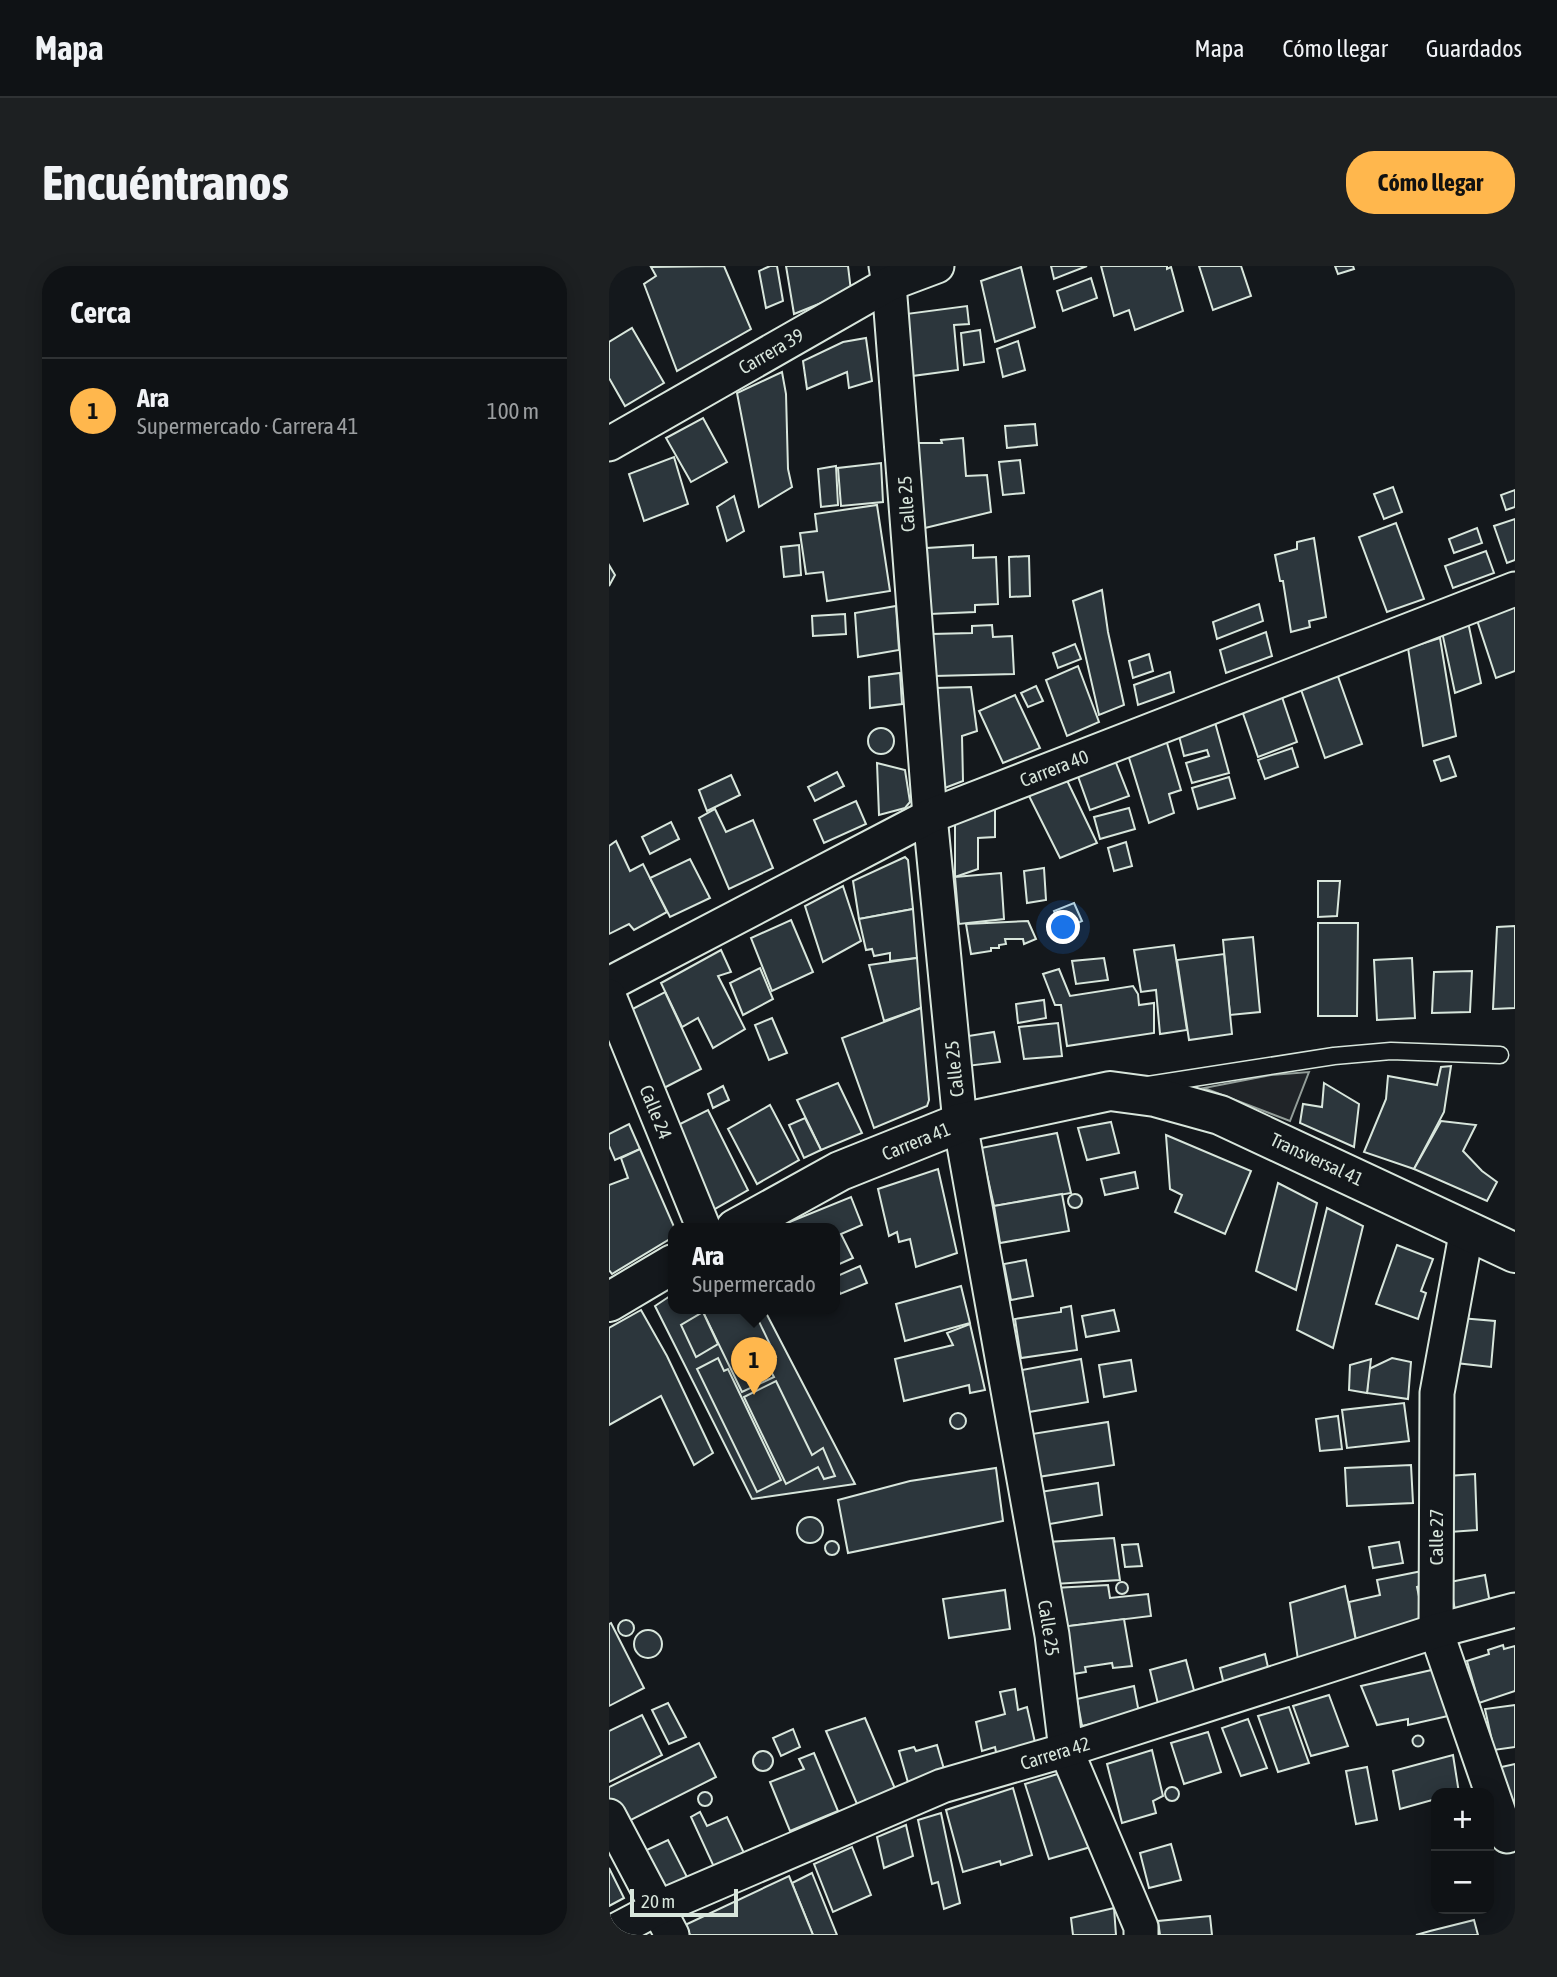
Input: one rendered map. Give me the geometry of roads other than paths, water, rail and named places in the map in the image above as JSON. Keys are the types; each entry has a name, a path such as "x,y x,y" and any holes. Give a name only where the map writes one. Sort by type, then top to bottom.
{"street":[{"name":"Carrera 39","path":"609,444 888,275 937,266"},
{"name":"Calle 25","path":"888,275 930,816 960,1124 1052,1635 1066,1750 1141,1927 1141,1935"},
{"name":"Carrera 40","path":"609,984 930,816 1515,589"},
{"name":"Calle 24","path":"609,996 702,1223"},
{"name":"Carrera 41","path":"746,1223 840,1171 960,1124 1109,1091"},
{"name":"Transversal 41","path":"1109,1091 1155,1097 1220,1115 1515,1253"},
{"name":"Calle 27","path":"1467,1229 1437,1392 1436,1631 1507,1836"},
{"path":"609,1302 668,1268"},
{"name":"Carrera 42","path":"609,1934 665,1921 942,1786 1066,1750 1436,1631 1515,1610"},
{"path":"609,1816 665,1921"}],"lane":[{"path":"1109,1091 1334,1056 1391,1051 1500,1055"}],"place":[{"name":"Ara","path":"754,1395"}]}
